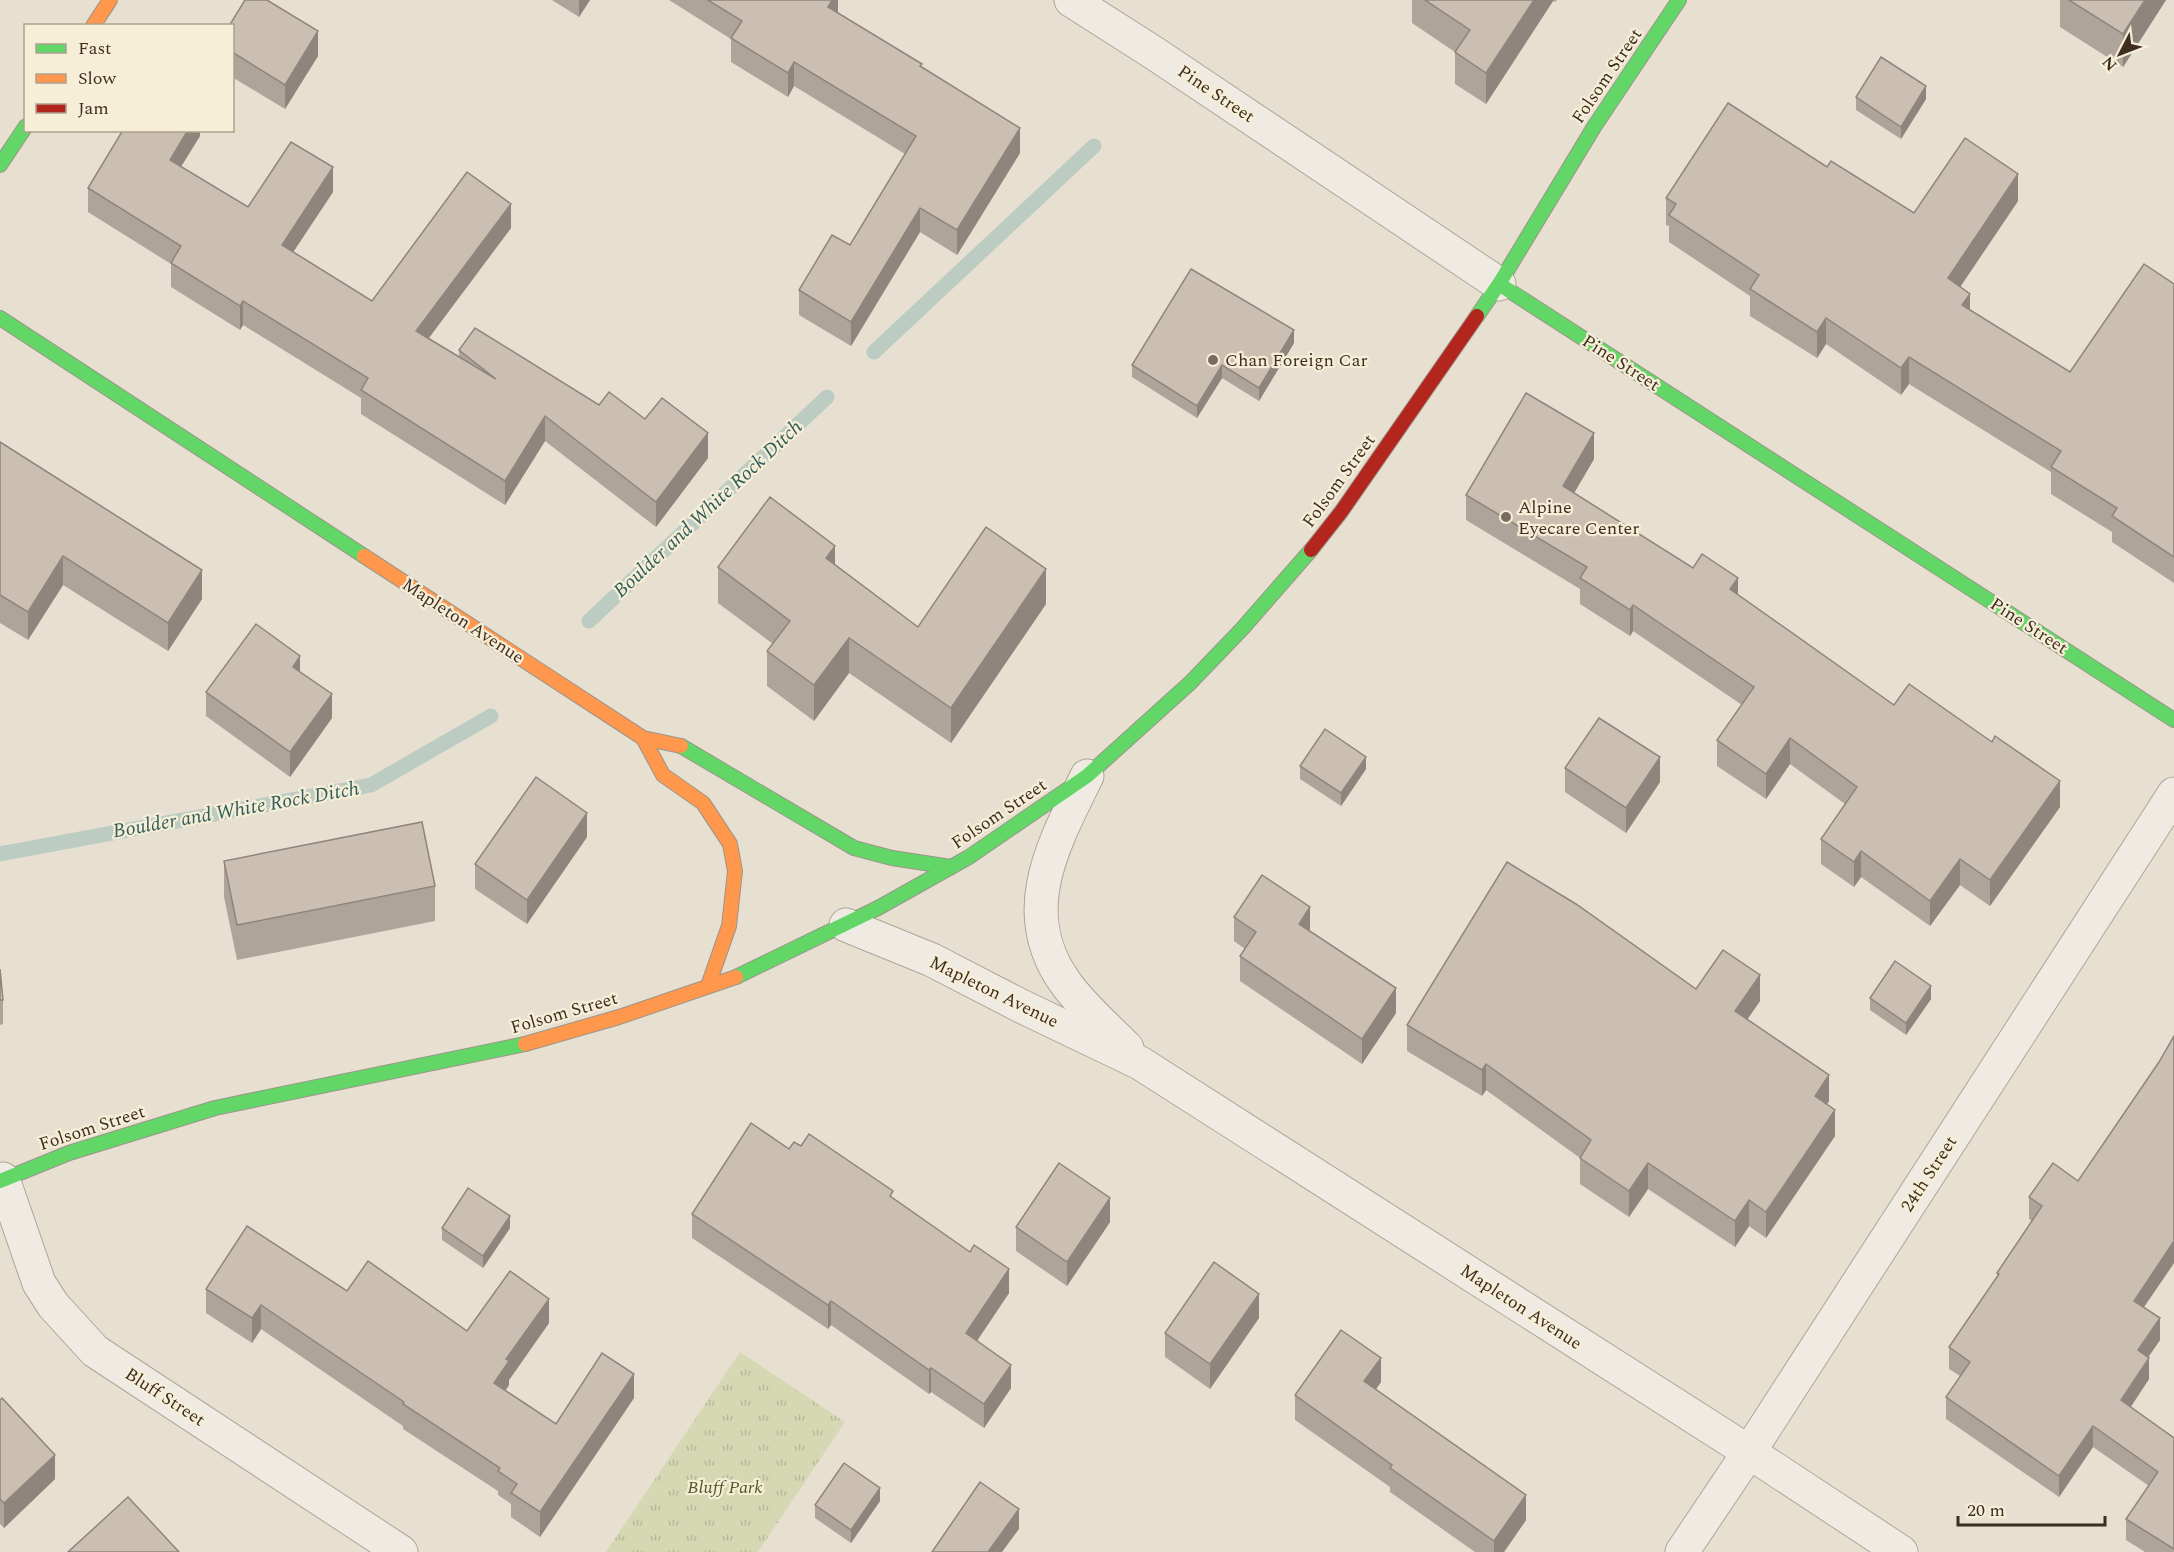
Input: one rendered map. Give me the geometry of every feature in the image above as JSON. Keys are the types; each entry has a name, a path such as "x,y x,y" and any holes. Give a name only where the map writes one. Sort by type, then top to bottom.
{"street":[{"path":"94,24 110,0"},
{"name":"Pine Street","path":"1071,0 1499,284 2174,720"},
{"name":"Folsom Street","path":"1,1180 69,1153 215,1108 506,1049 619,1017 743,975 846,925 951,867 1088,776 1190,682 1242,629 1300,564 1341,512 1499,284 1594,127 1680,0"},
{"path":"0,165 24,129"},
{"name":"Mapleton Avenue","path":"0,318 643,738 684,747 756,792 854,848 892,858 951,867"},
{"path":"643,738 663,775 703,803 730,844 735,871 729,926 708,986"},
{"name":"Mapleton Avenue","path":"1088,776 1056,840 1043,883 1041,923 1050,958 1068,986 1140,1063"},
{"name":"24th Street","path":"1682,1552 2174,794"},
{"name":"Mapleton Avenue","path":"846,925 932,960 1140,1063 1749,1452 1901,1552"},
{"name":"Bluff Street","path":"1,1180 39,1283 53,1305 95,1351 401,1552"}],"green space":[{"name":"Bluff Park","path":"740,1352 845,1422 758,1552 606,1552"}],"building":[{"path":"245,0 267,0 318,31 285,85 234,53 234,24 230,24"},
{"path":"708,0 832,0 828,7 922,64 920,66 1020,128 957,230 920,208 851,322 799,290 832,235 850,245 916,136 794,62 788,73 731,38 742,21"},
{"path":"1425,0 1534,0 1486,73 1455,52 1470,30"},
{"path":"2069,0 2145,0 2123,34"},
{"path":"1881,57 1926,86 1901,127 1856,97"},
{"path":"1728,103 1827,167 1831,161 1914,213 1965,138 2018,174 1948,278 1970,294 1962,305 2070,372 2144,264 2174,284 2174,557 2112,516 2117,508 2051,467 2061,451 1909,357 1901,368 1826,318 1817,332 1750,289 1759,275 1669,215 1676,204 1666,198"},
{"path":"122,132 187,132 170,160 248,207 291,142 333,167 282,245 372,301 467,172 511,204 416,331 496,379 459,350 475,328 599,405 609,392 645,419 662,398 708,433 656,502 545,416 505,481 361,390 368,378 243,301 240,306 171,263 181,246 88,188"},
{"name":"Chan Foreign Car","path":"1191,269 1294,330 1259,388 1222,365 1197,406 1132,365"},
{"path":"1526,393 1594,433 1563,486 1693,568 1702,554 1738,578 1730,589 1894,705 1909,684 1992,742 1995,736 2060,781 1990,880 1960,859 1930,901 1861,851 1854,862 1821,839 1857,787 1790,738 1766,774 1717,740 1754,687 1633,605 1630,610 1580,578 1587,567 1466,495"},
{"path":"0,442 202,570 168,623 63,556 28,612 0,595"},
{"path":"770,497 835,546 826,558 918,627 986,527 1046,569 951,708 849,638 814,685 767,651 790,621 718,567"},
{"path":"256,624 300,656 293,667 332,694 290,752 206,692"},
{"path":"1599,718 1660,757 1626,808 1565,768"},
{"path":"1325,729 1366,757 1341,793 1300,766"},
{"path":"536,777 587,813 527,900 475,864"},
{"path":"422,822 435,886 237,925 224,861"},
{"path":"1507,862 1576,904 1696,989 1723,950 1760,975 1735,1011 1829,1075 1815,1096 1835,1110 1766,1212 1749,1200 1735,1221 1648,1163 1629,1191 1580,1158 1591,1140 1486,1064 1482,1070 1407,1025"},
{"path":"1262,875 1310,907 1299,924 1396,988 1362,1039 1240,956 1256,932 1234,917"},
{"path":"1895,961 1931,986 1906,1023 1870,998"},
{"path":"0,969 3,1000 0,1000"},
{"path":"2174,1036 2174,1241 2134,1301 2160,1318 2138,1350 2149,1358 2121,1400 2174,1438 2174,1549 2126,1519 2158,1472 2093,1426 2059,1476 1946,1397 1970,1362 1949,1347 2042,1206 2029,1197 2053,1163 2078,1181 2159,1062"},
{"path":"751,1123 789,1149 794,1142 801,1146 809,1134 893,1191 890,1196 970,1252 974,1245 1009,1269 966,1333 1011,1365 984,1404 931,1368 929,1370 831,1301 828,1305 692,1214"},
{"path":"1059,1163 1110,1198 1067,1262 1016,1227"},
{"path":"468,1188 510,1216 483,1256 442,1228"},
{"path":"247,1226 347,1291 368,1261 467,1331 510,1271 549,1299 506,1359 509,1361 494,1383 556,1424 602,1353 634,1374 540,1512 511,1493 517,1484 498,1471 500,1468 261,1305 252,1318 206,1289"},
{"path":"1214,1262 1259,1294 1210,1364 1165,1333"},
{"path":"1341,1330 1381,1358 1364,1381 1526,1495 1494,1541 1390,1468 1392,1465 1295,1395"},
{"path":"2,1398 55,1455 4,1503 0,1499 0,1400"},
{"path":"844,1463 880,1488 851,1530 815,1505"},
{"path":"980,1482 1019,1509 988,1552 932,1552"},
{"path":"128,1497 179,1552 68,1552"}],"waterway":[{"name":"Boulder and White Rock Ditch","path":"874,352 1094,146"},
{"name":"Boulder and White Rock Ditch","path":"589,621 827,397"},
{"name":"Boulder and White Rock Ditch","path":"0,854 371,785 491,716"}],"traffic: fast":[{"path":"1477,316 1499,284 1594,127 1679,0"},
{"path":"0,165 24,129"},
{"path":"1499,284 2174,720"},
{"path":"0,318 364,556"},
{"path":"736,977 878,908 969,857 1087,776 1190,683 1242,629 1311,550"},
{"path":"681,746 854,848 892,858 951,867"},
{"path":"0,1181 69,1153 215,1108 525,1044"}],"traffic: slow":[{"path":"94,24 110,0"},
{"path":"364,556 643,738 681,746"},
{"path":"643,738 663,775 703,803 730,844 735,871 729,926 708,986"},
{"path":"525,1044 619,1017 736,977"}],"traffic: jam":[{"path":"1311,550 1341,512 1477,316"}],"place":[{"name":"Chan Foreign Car","path":"1213,360"},
{"name":"Alpine Eyecare Center","path":"1506,517"}]}
